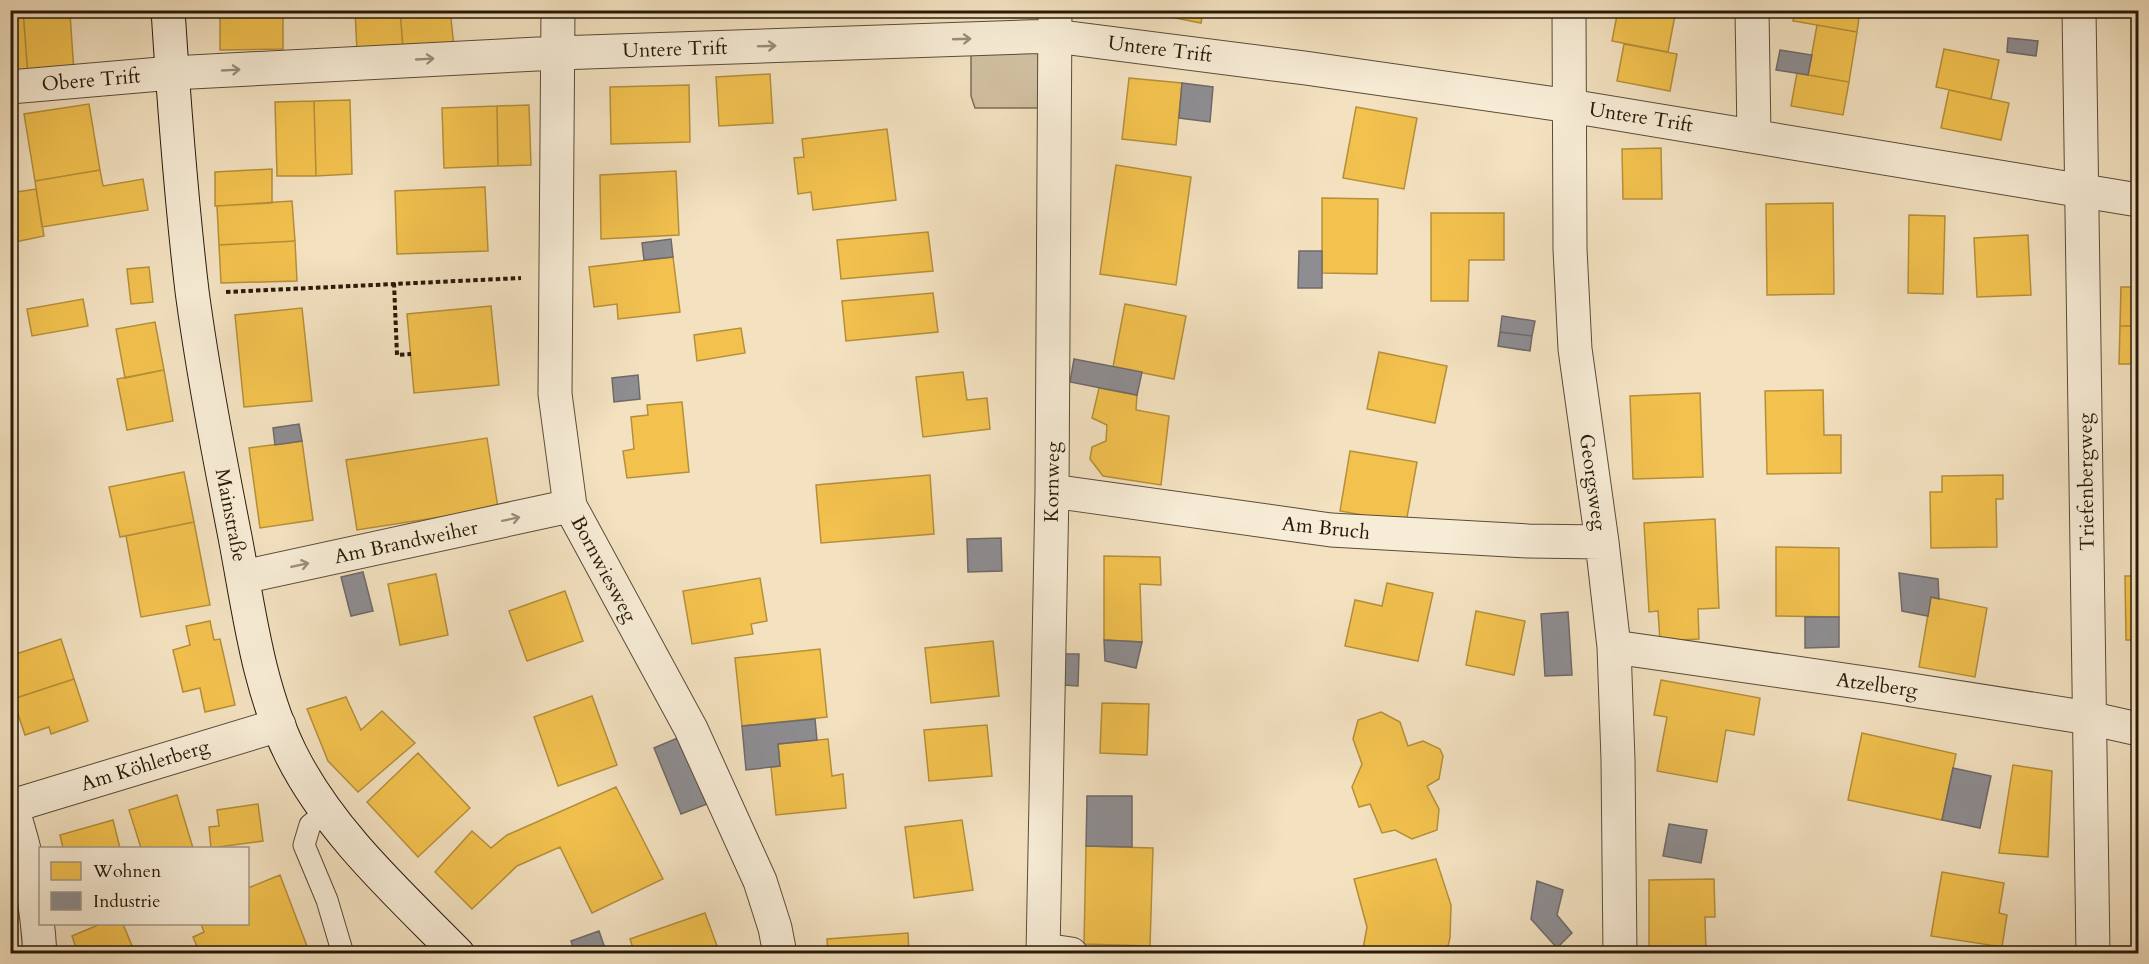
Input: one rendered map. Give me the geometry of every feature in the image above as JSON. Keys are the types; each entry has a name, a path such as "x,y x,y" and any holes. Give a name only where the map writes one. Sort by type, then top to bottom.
{"street":[{"name":"Mainstraße","path":"168,10 177,150 193,293 214,429 265,682 279,725 303,776 327,811 375,869 458,954"},
{"name":"Bornwiesweg","path":"558,10 555,394 570,506 691,729 760,881 775,928 780,954"},
{"name":"Georgsweg","path":"1569,10 1570,249 1575,349 1614,647 1620,954"},
{"path":"1752,10 1754,136"},
{"name":"Triefenbergweg","path":"2079,10 2094,954"},
{"name":"Untere Trift","path":"172,73 557,53 1054,23 1305,68 1570,106 2139,200"},
{"name":"Kornweg","path":"1053,952 1054,23"},
{"name":"Obere Trift","path":"10,87 172,73"},
{"name":"Am Bruch","path":"1052,491 1331,531 1528,542 1602,542"},
{"name":"Am Brandweiher","path":"243,578 570,506"},
{"name":"Atzelberg","path":"1614,647 1886,686 2089,718 2139,729"},
{"name":"Am Köhlerberg","path":"11,804 279,725"},
{"path":"11,804 25,849 36,903 40,954"}],"lane":[{"path":"327,811 310,825 304,845 327,900 343,954"}],"path":[{"path":"237,292 555,276"},
{"path":"394,283 398,355 411,354"}],"shaded area":[{"path":"1038,44 1040,108 975,108 971,96 971,46"}],"building: Wohnen":[{"path":"10,10 23,10 28,76 10,77"},
{"path":"23,10 97,10 97,12 70,14 74,72 28,76"},
{"path":"220,10 283,10 283,49 220,50"},
{"path":"355,10 400,10 403,48 357,51"},
{"path":"400,10 450,10 454,47 403,48"},
{"path":"1167,10 1203,10 1201,23 1165,16"},
{"path":"1618,10 1676,10 1668,52 1612,41"},
{"path":"1795,10 1860,10 1857,32 1793,21"},
{"path":"1968,10 1994,10 1993,15"},
{"path":"1817,25 1857,32 1849,82 1808,75"},
{"path":"1624,44 1677,54 1670,91 1617,81"},
{"path":"1944,49 1999,60 1991,99 1936,87"},
{"path":"1797,73 1849,82 1843,115 1791,106"},
{"path":"770,74 773,123 719,126 716,77"},
{"path":"1129,78 1182,83 1176,145 1122,139"},
{"path":"689,85 690,142 611,144 610,87"},
{"path":"1949,90 2009,103 2001,140 1941,128"},
{"path":"350,100 352,174 316,176 314,101"},
{"path":"314,101 316,176 277,176 275,102"},
{"path":"89,104 100,170 35,181 24,114"},
{"path":"529,105 531,165 498,166 497,106"},
{"path":"497,106 498,166 444,168 442,108"},
{"path":"1356,107 1417,118 1404,189 1343,178"},
{"path":"887,129 896,200 813,210 811,192 798,194 794,158 804,157 802,139"},
{"path":"1661,148 1662,199 1623,199 1622,149"},
{"path":"1116,165 1191,177 1176,285 1100,274"},
{"path":"272,169 272,203 215,206 215,172"},
{"path":"100,170 103,186 143,179 148,210 42,227 35,181"},
{"path":"676,171 679,235 601,239 600,175"},
{"path":"485,187 488,251 397,254 395,191"},
{"path":"36,189 44,236 10,243 10,193"},
{"path":"1322,198 1378,199 1377,274 1322,273"},
{"path":"292,201 295,241 219,245 217,206"},
{"path":"1833,203 1834,294 1767,295 1766,204"},
{"path":"1431,213 1504,213 1504,260 1469,260 1468,301 1431,301"},
{"path":"1909,215 1945,216 1943,294 1908,293"},
{"path":"928,232 933,271 841,279 837,240"},
{"path":"2028,235 2031,295 1977,297 1974,238"},
{"path":"295,241 297,281 221,283 219,245"},
{"path":"673,257 680,312 618,319 617,304 594,307 589,267"},
{"path":"149,267 153,302 131,304 127,269"},
{"path":"2121,287 2138,287 2138,326 2120,326"},
{"path":"933,293 938,332 846,341 842,301"},
{"path":"83,299 88,326 32,336 27,309"},
{"path":"1125,304 1186,316 1174,379 1113,367"},
{"path":"491,306 499,385 414,393 407,314"},
{"path":"302,308 312,401 244,407 235,315"},
{"path":"155,322 164,370 125,378 116,329"},
{"path":"2120,326 2138,326 2138,364 2119,364"},
{"path":"741,328 745,353 697,361 694,335"},
{"path":"1379,352 1447,366 1435,423 1367,409"},
{"path":"164,370 173,421 127,430 117,379"},
{"path":"963,372 967,400 987,398 990,429 923,437 916,377"},
{"path":"1099,388 1137,395 1136,410 1169,416 1161,485 1103,476 1090,459 1092,447 1106,441 1107,425 1092,418"},
{"path":"1823,390 1824,435 1841,435 1841,473 1767,474 1765,391"},
{"path":"1700,393 1703,477 1633,479 1630,396"},
{"path":"682,402 689,472 627,478 623,451 634,449 631,417 648,415 647,405"},
{"path":"487,438 498,508 357,530 346,460"},
{"path":"302,441 313,520 260,528 249,448"},
{"path":"1350,451 1417,462 1406,523 1340,511"},
{"path":"184,472 194,522 120,537 109,487"},
{"path":"930,475 934,534 821,543 816,485"},
{"path":"2003,475 2003,499 1996,499 1997,547 1931,548 1930,492 1942,492 1942,476"},
{"path":"1715,519 1719,608 1698,609 1699,639 1660,641 1658,611 1649,612 1644,523"},
{"path":"10,522 17,542 10,544"},
{"path":"194,522 210,605 141,617 126,536"},
{"path":"1776,547 1839,548 1839,617 1776,616"},
{"path":"1104,556 1160,557 1161,585 1140,584 1142,642 1104,640"},
{"path":"436,574 448,635 400,645 388,584"},
{"path":"2125,576 2138,576 2138,640 2126,640"},
{"path":"760,578 767,621 751,624 753,634 692,644 683,591"},
{"path":"1387,583 1433,593 1418,661 1345,646 1355,600 1382,606"},
{"path":"565,591 583,641 527,661 509,611"},
{"path":"1931,597 1987,608 1975,677 1919,667"},
{"path":"1476,611 1525,621 1514,675 1466,665"},
{"path":"210,621 214,640 220,639 235,705 205,712 200,688 183,692 173,650 190,645 186,626"},
{"path":"61,639 74,679 13,699 10,691 10,656"},
{"path":"993,641 999,696 931,703 925,648"},
{"path":"820,649 827,717 742,726 735,658"},
{"path":"74,679 88,721 51,734 49,727 25,735 13,699"},
{"path":"1661,680 1760,698 1754,735 1726,730 1717,782 1657,771 1667,717 1654,715"},
{"path":"592,696 617,765 558,786 534,717"},
{"path":"346,697 361,730 382,711 415,743 358,792 328,761 307,709"},
{"path":"1102,703 1149,704 1147,755 1100,753"},
{"path":"1381,712 1400,722 1408,746 1423,741 1440,749 1443,756 1439,779 1427,786 1439,809 1437,830 1412,839 1395,830 1382,833 1370,804 1359,807 1352,787 1362,764 1353,739 1358,720"},
{"path":"987,725 992,776 929,781 924,730"},
{"path":"1862,733 1956,754 1942,820 1848,800"},
{"path":"828,739 832,776 843,774 846,808 776,815 771,767 780,766 778,744"},
{"path":"418,753 470,808 418,857 367,802"},
{"path":"2013,765 2052,771 2048,857 1999,853"},
{"path":"616,787 663,879 592,913 560,847 517,866 472,909 435,872 472,831 491,848 507,835"},
{"path":"177,795 193,847 141,847 129,810"},
{"path":"2138,802 2138,836 2133,836"},
{"path":"258,804 263,841 211,847 209,827 219,826 217,810"},
{"path":"113,820 120,847 63,847 60,835"},
{"path":"962,820 973,890 914,898 905,827"},
{"path":"1086,846 1153,848 1150,946 1084,944"},
{"path":"1436,859 1451,905 1450,938 1446,954 1362,954 1367,927 1354,879"},
{"path":"1942,872 2004,883 1999,913 2007,915 2002,947 1931,936"},
{"path":"280,875 310,954 200,954 193,937 204,932 201,925 249,925 249,888"},
{"path":"1714,879 1715,917 1705,917 1706,953 1649,954 1649,880"},
{"path":"705,913 720,954 635,954 630,939"},
{"path":"98,925 123,925 135,953 78,954 72,936"},
{"path":"908,933 909,954 828,954 827,939"}],"building: Industrie":[{"path":"2008,38 2038,41 2036,56 2007,52"},
{"path":"1780,50 1812,55 1808,75 1776,70"},
{"path":"1182,83 1213,87 1210,122 1179,118"},
{"path":"671,239 673,257 644,260 642,243"},
{"path":"1299,251 1322,251 1322,288 1298,288"},
{"path":"1502,316 1535,321 1532,336 1500,332"},
{"path":"1500,332 1532,336 1530,351 1498,346"},
{"path":"1074,359 1142,372 1137,395 1070,382"},
{"path":"638,375 640,399 614,402 612,378"},
{"path":"299,424 302,441 275,445 273,428"},
{"path":"1001,538 1002,571 968,572 967,539"},
{"path":"363,572 373,611 351,616 341,577"},
{"path":"1899,573 1938,579 1939,599 1931,597 1928,616 1902,611"},
{"path":"1568,612 1572,675 1545,676 1541,614"},
{"path":"1805,617 1839,617 1839,647 1805,648"},
{"path":"1104,640 1142,642 1136,668 1105,661"},
{"path":"1064,654 1079,654 1078,686 1064,685"},
{"path":"815,719 817,740 778,744 780,766 746,770 742,726"},
{"path":"680,737 707,804 681,814 654,748"},
{"path":"1953,768 1991,776 1980,828 1942,820"},
{"path":"1087,796 1132,796 1132,847 1086,846"},
{"path":"1669,824 1707,830 1701,863 1663,856"},
{"path":"1537,881 1563,890 1557,915 1572,933 1557,948 1531,919"},
{"path":"599,931 607,954 575,954 571,941"}]}
